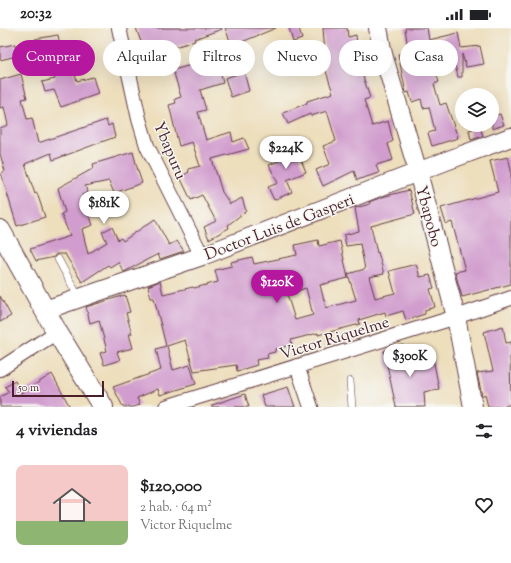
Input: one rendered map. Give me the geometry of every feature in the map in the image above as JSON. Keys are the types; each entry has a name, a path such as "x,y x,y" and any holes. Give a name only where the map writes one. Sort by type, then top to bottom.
{"main road":[{"path":"0,230 45,310 103,407"}],"street":[{"name":"Ybapuru","path":"119,28 139,119 147,146 202,256"},
{"name":"Ybapobo","path":"378,28 383,54 418,172 456,317 473,407"},
{"name":"Doctor Luis de Gasperi","path":"45,310 202,256 511,137"},
{"name":"Victor Riquelme","path":"166,407 456,317 511,298"},
{"path":"0,369 58,332"},
{"path":"297,366 311,407"}],"lane":[{"path":"58,259 79,299"},
{"path":"350,381 352,407"}],"building":[{"path":"136,28 222,28 194,40 189,40 189,43 181,45 181,40 140,40"},
{"path":"225,28 276,28 247,40 230,40"},
{"path":"289,28 299,28 302,39 292,40"},
{"path":"323,28 347,28 348,37 356,35 356,40 339,40 339,76 363,76 370,98 364,100 372,126 388,121 393,141 388,144 393,160 376,165 379,173 357,180 354,171 323,186 316,170 330,164 323,146 336,141 327,111 311,116 310,114 288,124 283,113 307,103 307,101 333,93 328,76 331,76 331,40 324,40"},
{"path":"405,28 427,28 429,40 407,40"},
{"path":"458,33 461,48 480,46 484,64 466,67 462,54 462,77 458,77 458,40 429,40"},
{"path":"58,35 59,40 35,40"},
{"path":"12,45 12,57 0,60 0,47"},
{"path":"400,53 400,64 398,54"},
{"path":"189,66 189,76 221,76 223,83 200,90 206,110 198,112 206,140 231,132 233,142 244,138 249,149 212,159 222,192 230,204 242,198 246,211 228,225 229,228 209,239 204,227 216,221 202,195 191,200 180,177 189,172 188,169 200,166 192,142 179,146 169,105 176,103 175,99 181,97 175,76 181,76 181,68"},
{"path":"14,76 22,76 27,98 22,99 27,119 32,118 38,143 106,120 108,126 112,124 115,137 53,160 51,153 25,164 35,194 37,193 45,217 17,226 1,173 5,171 0,154 0,128 8,125 4,107 0,108 0,80"},
{"path":"54,76 75,76 77,81 93,77 98,94 61,107 54,90 45,92 42,82 55,79"},
{"path":"231,76 245,76 249,91 231,97 225,78"},
{"path":"403,76 437,76 439,82 434,84 440,105 446,103 458,138 432,146 428,133 435,131 429,107 423,108 421,99 412,102 409,92 406,93"},
{"path":"499,114 504,125 499,127"},
{"path":"469,132 482,132 483,136 471,140"},
{"path":"294,143 306,172 287,180 292,192 274,200 268,187 278,183 269,165 279,161 274,151"},
{"path":"133,152 142,183 114,193 109,181 85,186 88,193 82,195 93,225 82,229 88,254 107,242 102,232 112,227 118,240 121,238 123,241 155,219 169,245 177,241 184,251 160,259 158,254 124,272 118,262 110,267 108,265 82,282 65,254 56,254 54,257 36,261 30,249 70,236 61,214 65,212 58,188 94,168 93,164"},
{"path":"508,157 511,169 511,284 462,297 455,272 465,270 452,222 446,224 441,208 498,192 490,161"},
{"path":"409,190 415,214 371,226 377,253 378,252 384,274 369,277 375,298 395,293 389,271 416,264 420,277 430,275 434,288 430,289 435,307 425,310 425,314 406,320 403,311 386,316 385,312 359,320 360,324 318,335 318,333 291,340 292,345 275,349 275,352 267,354 268,358 256,360 257,365 237,371 236,365 194,371 185,340 167,346 173,370 190,365 196,384 160,395 158,389 137,398 140,405 123,407 113,387 161,370 156,349 166,346 154,298 151,298 148,286 160,281 163,294 194,288 218,282 215,270 232,266 231,262 252,257 254,264 297,255 295,245 318,240 319,246 340,241 348,278 320,285 326,308 356,300 348,274 365,269 360,244 346,246 344,235 359,231 355,208 370,204 369,202","holes":["306,288 313,315 295,320 287,294"]},
{"path":"125,295 130,312 126,313 132,334 129,334 133,348 117,352 120,360 104,365 100,353 107,351 99,320 90,323 86,307"},
{"path":"0,296 11,316 0,322"},
{"path":"503,326 506,343 511,342 511,404 502,407 488,407 485,394 482,396 477,373 493,371 484,332"},
{"path":"403,345 407,363 433,358 439,389 424,392 425,407 396,407 384,351"},
{"path":"52,374 70,407 0,407 0,397 9,392 5,387 15,381 21,393"},
{"path":"288,387 295,407 265,407 261,395"},
{"path":"245,394 249,407 212,407 212,405"}]}
